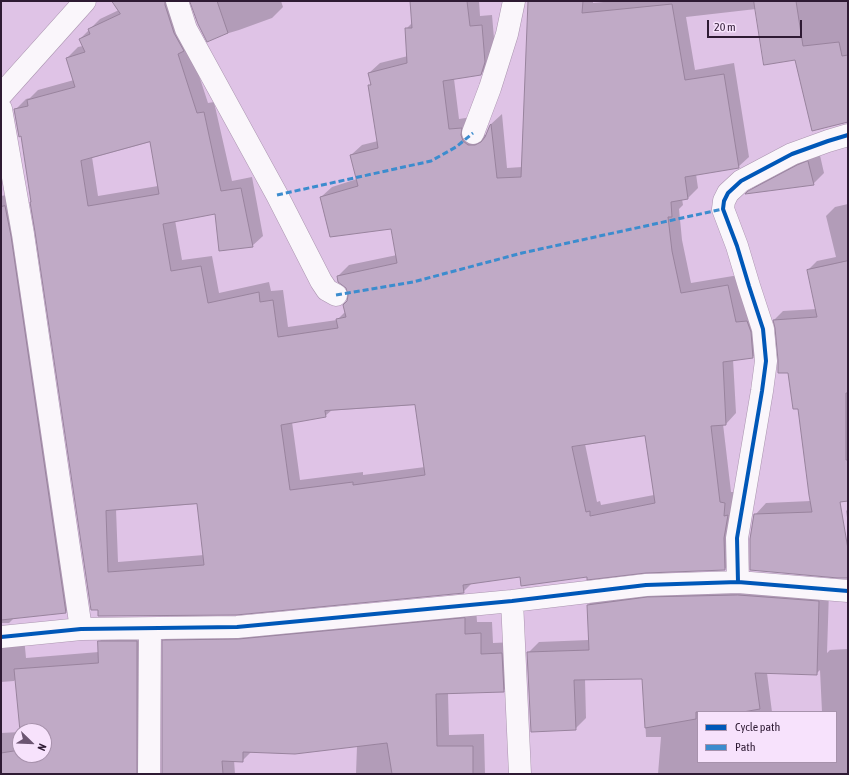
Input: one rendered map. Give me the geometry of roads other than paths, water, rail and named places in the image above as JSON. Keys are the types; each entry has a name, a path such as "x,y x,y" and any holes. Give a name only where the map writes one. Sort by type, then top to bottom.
{"street":[{"path":"1,96 85,1"},
{"path":"177,1 186,29 277,195 321,281 327,290 336,295"},
{"path":"473,133 490,88 507,34 514,1"},
{"path":"1,109 23,234 81,629"},
{"path":"738,582 736,538 762,392 766,361 763,329 737,246 723,209 724,201 728,193 741,181 792,154 848,135"},
{"path":"1,638 81,629 237,627 512,601 646,585 738,582 848,591"},
{"path":"512,601 520,774"},
{"path":"149,774 150,629"}]}
